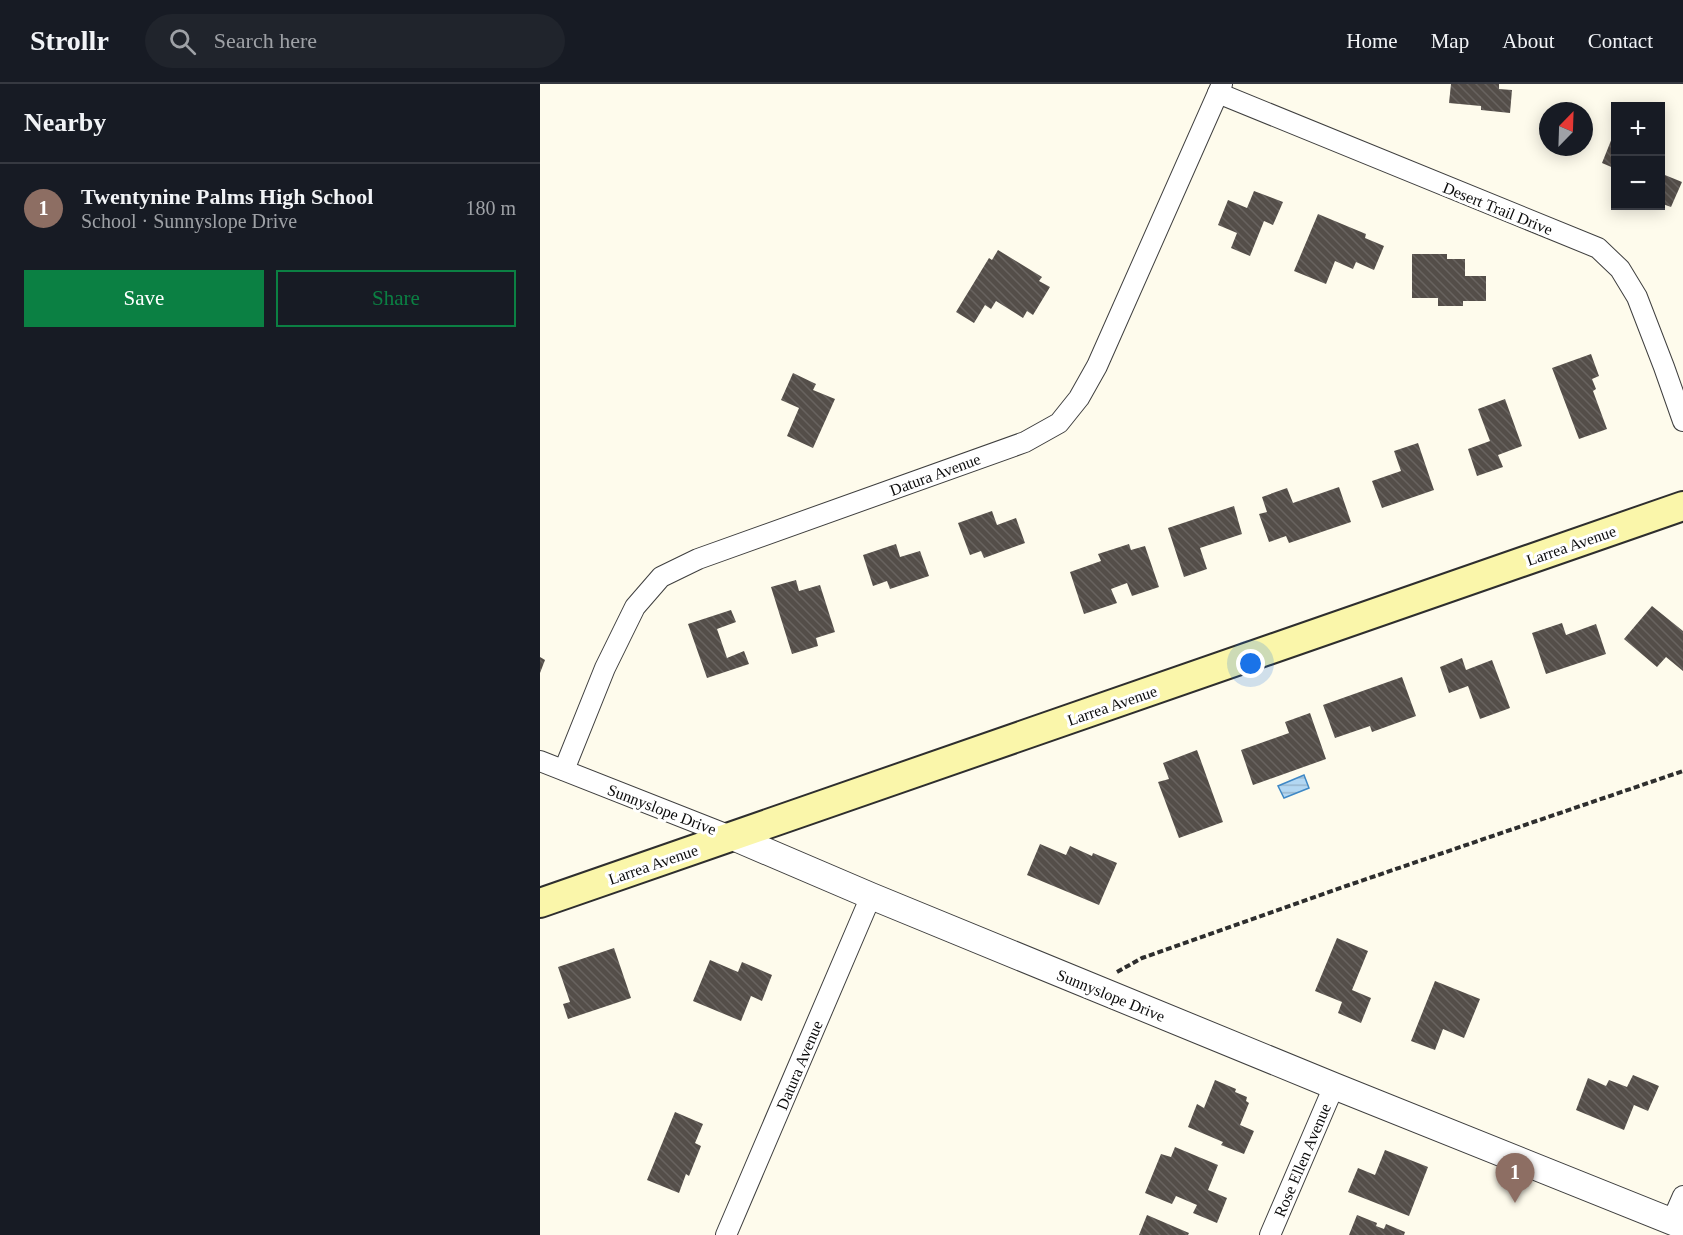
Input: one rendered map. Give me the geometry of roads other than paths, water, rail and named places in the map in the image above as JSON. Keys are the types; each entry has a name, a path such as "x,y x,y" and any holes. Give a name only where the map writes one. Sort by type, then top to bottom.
{"main road":[{"name":"Larrea Avenue","path":"540,903 1683,506"}],"street":[{"name":"Desert Trail Drive","path":"1220,88 1598,248 1620,269 1637,297 1683,421"},
{"name":"Datura Avenue","path":"564,770 605,668 635,607 661,577 698,559 1025,442 1059,423 1079,398 1097,366 1220,88"},
{"name":"Sunnyslope Drive","path":"540,761 733,837 1334,1086 1678,1223"},
{"name":"Datura Avenue","path":"726,1235 871,896"},
{"name":"Rose Ellen Avenue","path":"1270,1235 1334,1086"},
{"path":"1678,1223 1683,1196"}],"water":[{"path":"1304,775 1309,788 1284,798 1278,786"}],"place":[{"name":"Twentynine Palms High School","path":"1515,1203"}]}
